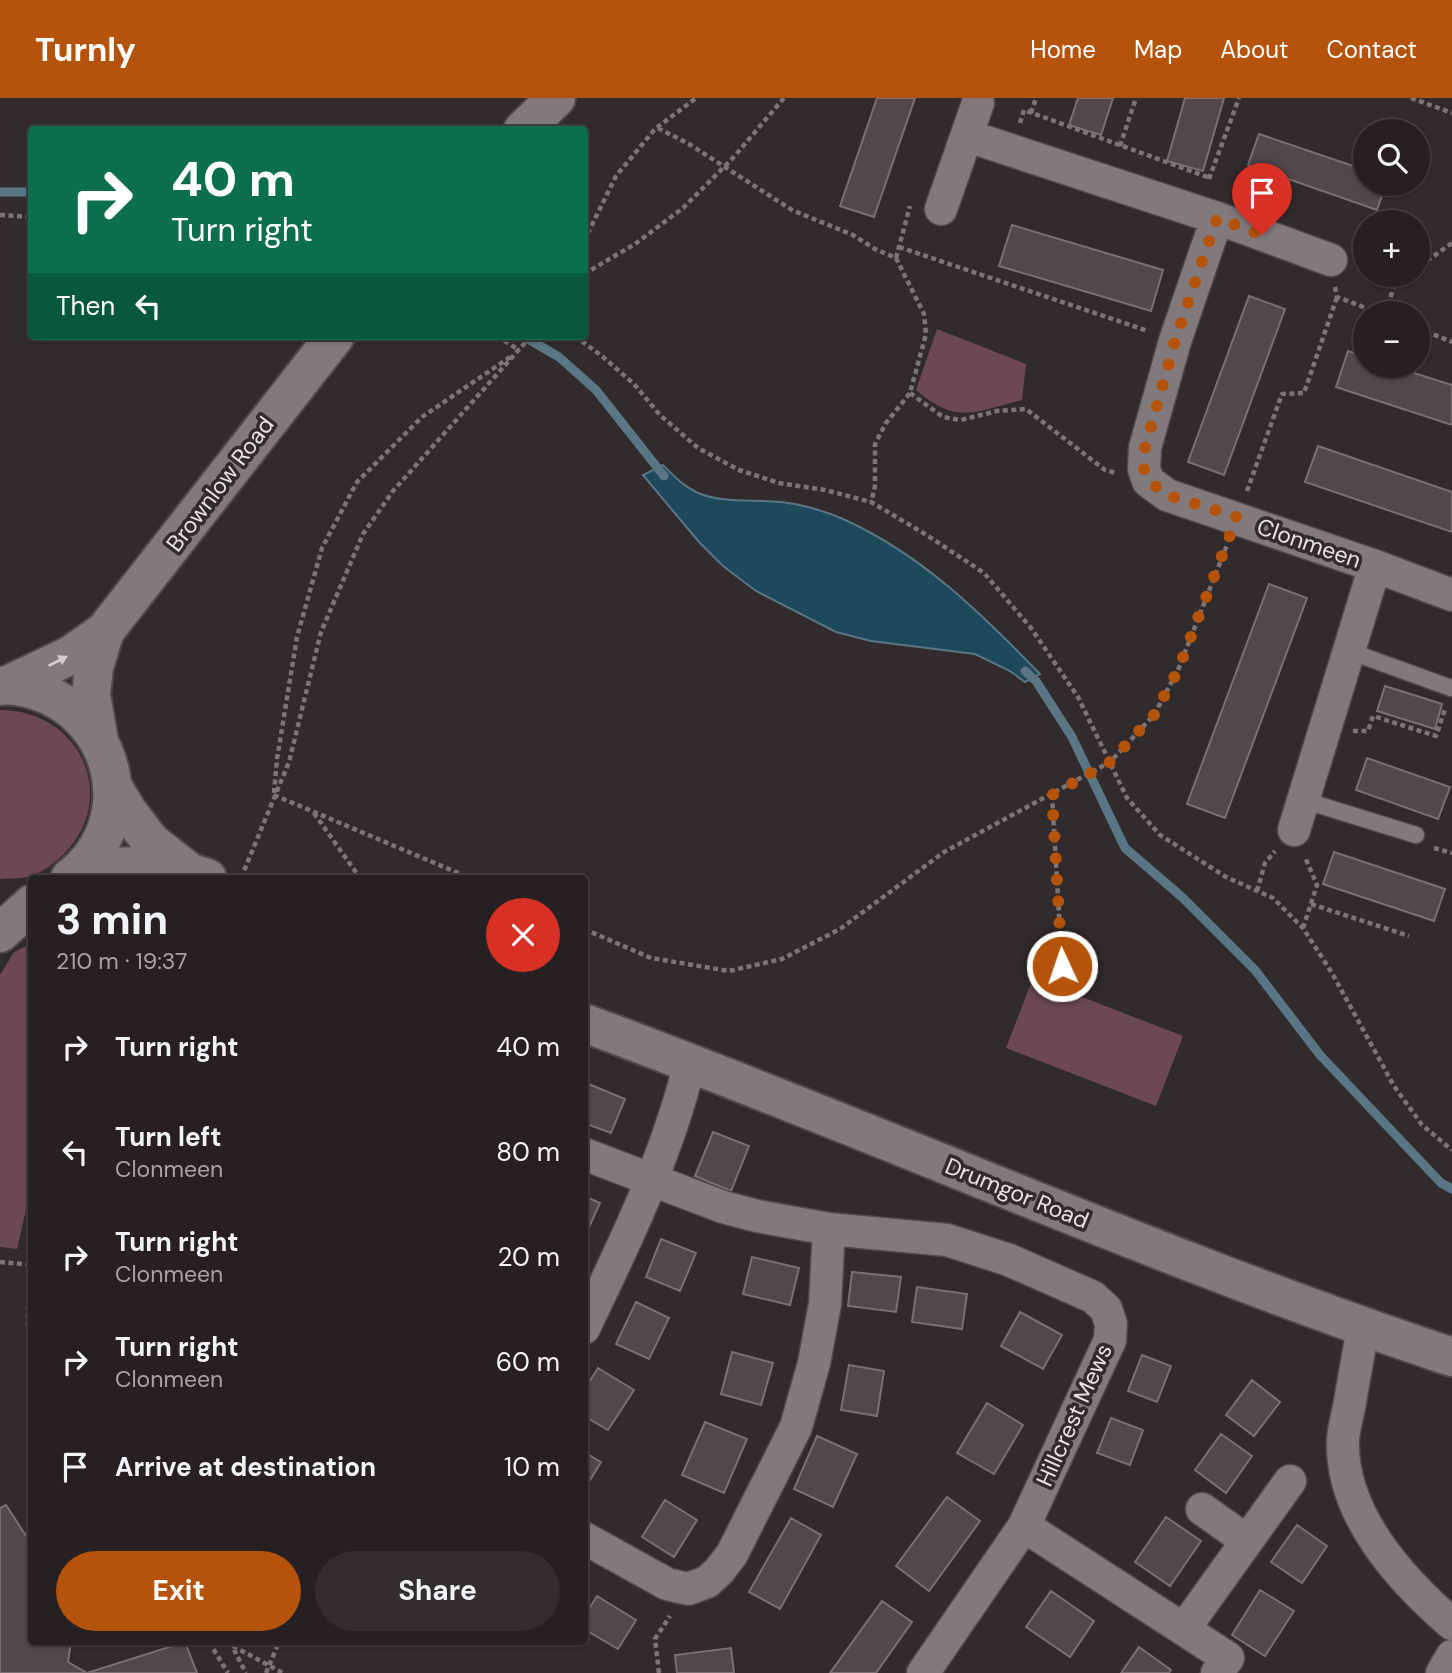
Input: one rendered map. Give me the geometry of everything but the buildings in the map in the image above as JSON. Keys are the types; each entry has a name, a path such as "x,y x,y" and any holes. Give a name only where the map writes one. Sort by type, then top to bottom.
{"street":[{"path":"527,126 551,99"},
{"path":"941,209 978,103"},
{"path":"968,136 1207,215 1331,260"},
{"path":"1149,481 1144,469 1145,448 1207,215"},
{"name":"Brownlow Road","path":"4,686 71,655 105,631 156,569 327,345"},
{"name":"Clonmeen","path":"1149,481 1167,495 1237,517 1452,595"},
{"name":"Clonmeen","path":"1294,830 1375,566"},
{"name":"Brownlow Road","path":"99,741 91,695 94,667 105,631"},
{"path":"4,686 35,690 61,701 82,718 99,741 108,763 113,787 112,806 104,834 91,859 75,875"},
{"path":"113,787 128,813 151,842 198,875"},
{"path":"78,875 110,866 141,864 198,875"},
{"path":"0,900 28,898"},
{"path":"0,933 28,908"},
{"name":"Drumgor Road","path":"588,1024 690,1062 1363,1328 1452,1357"},
{"path":"588,1319 651,1180 681,1100 690,1062"},
{"name":"Hillcrest Mews","path":"588,1156 723,1207 790,1223 947,1240 1009,1260 1071,1286 1093,1297 1106,1309 1111,1324 1110,1340 1024,1526 923,1673"},
{"path":"588,1540 667,1584 688,1588 707,1582 719,1571 732,1554 796,1427 814,1363 825,1304 829,1229"},
{"path":"1363,1328 1343,1440 1349,1483 1368,1530 1389,1562 1424,1600 1452,1624"},
{"path":"1184,1629 1290,1481"},
{"path":"1202,1509 1247,1541"},
{"path":"1024,1526 1184,1629 1232,1668"},
{"path":"1442,1673 1452,1656"}],"lane":[{"path":"1349,651 1451,688"},
{"path":"1303,800 1416,835"}],"path":[{"path":"588,233 616,176 658,128 696,98"},
{"path":"588,272 635,244 684,208 784,98"},
{"path":"1031,113 1036,98"},
{"path":"1120,146 1136,98"},
{"path":"1207,215 1210,178 1239,98"},
{"path":"1411,98 1452,113"},
{"path":"1012,150 1024,110 1210,178"},
{"path":"658,128 689,144 792,210 853,235 896,258 924,314 926,334 909,393 886,423 875,444 875,486 871,502"},
{"path":"896,258 910,205 941,209"},
{"path":"0,215 28,217"},
{"path":"1430,258 1452,243"},
{"path":"899,247 1175,341"},
{"path":"588,931 652,958 729,971 782,959 840,929 944,852 1110,762 1154,715 1178,670 1282,394 1304,393 1336,297 1331,260"},
{"path":"1336,297 1353,303"},
{"path":"1430,333 1452,342"},
{"path":"503,340 519,350"},
{"path":"241,875 289,762 321,632 363,534 393,491 528,340"},
{"path":"581,340 634,384 660,415 698,448 739,470 779,483 825,490 871,502 984,573 1031,628 1078,697 1127,798 1160,835 1226,877 1273,898 1303,928 1332,973 1394,1086 1422,1125 1452,1150"},
{"path":"274,796 277,759 297,637 322,548 357,482 422,417 519,350"},
{"path":"909,393 943,417 961,421 997,411 1026,409 1105,470 1149,481"},
{"path":"1324,730 1368,731 1373,716 1436,736 1451,688"},
{"path":"1052,795 1062,966"},
{"path":"274,796 463,875"},
{"path":"314,813 358,875"},
{"path":"1257,891 1265,863 1294,830 1317,885 1303,928"},
{"path":"1311,904 1409,936"},
{"path":"0,1262 28,1264"},
{"path":"659,1673 655,1639 688,1588"},
{"path":"211,1645 228,1673"},
{"path":"232,1645 246,1673"},
{"path":"234,1645 283,1673"},
{"path":"266,1673 278,1645"}],"shaded area":[{"path":"937,329 1026,364 1022,400 978,411 955,412 930,401 916,390"},
{"path":"0,710 28,714 52,724 70,741 83,761 89,783 89,807 81,831 56,861 37,874 24,878 0,879"},
{"path":"28,945 28,1201 17,1249 0,1247 0,975 14,952"},
{"path":"1033,978 1183,1036 1156,1106 1006,1048"}],"water":[{"path":"663,465 686,486 706,496 804,506 836,516 871,533 924,567 949,587 1040,674 1025,682 1010,671 975,654 871,641 836,632 756,591 723,566 699,542 643,475"}],"waterway":[{"path":"0,192 28,192"},
{"path":"530,340 559,357 596,390 664,476"},
{"path":"1025,671 1036,681 1072,737 1125,848 1182,897 1255,970 1320,1055 1441,1183 1452,1189"}],"route":[{"path":"1062,966 1052,795 1110,762 1154,715 1178,670 1237,517 1167,495 1149,481 1144,469 1145,448 1175,341 1217,218 1262,235"}]}
